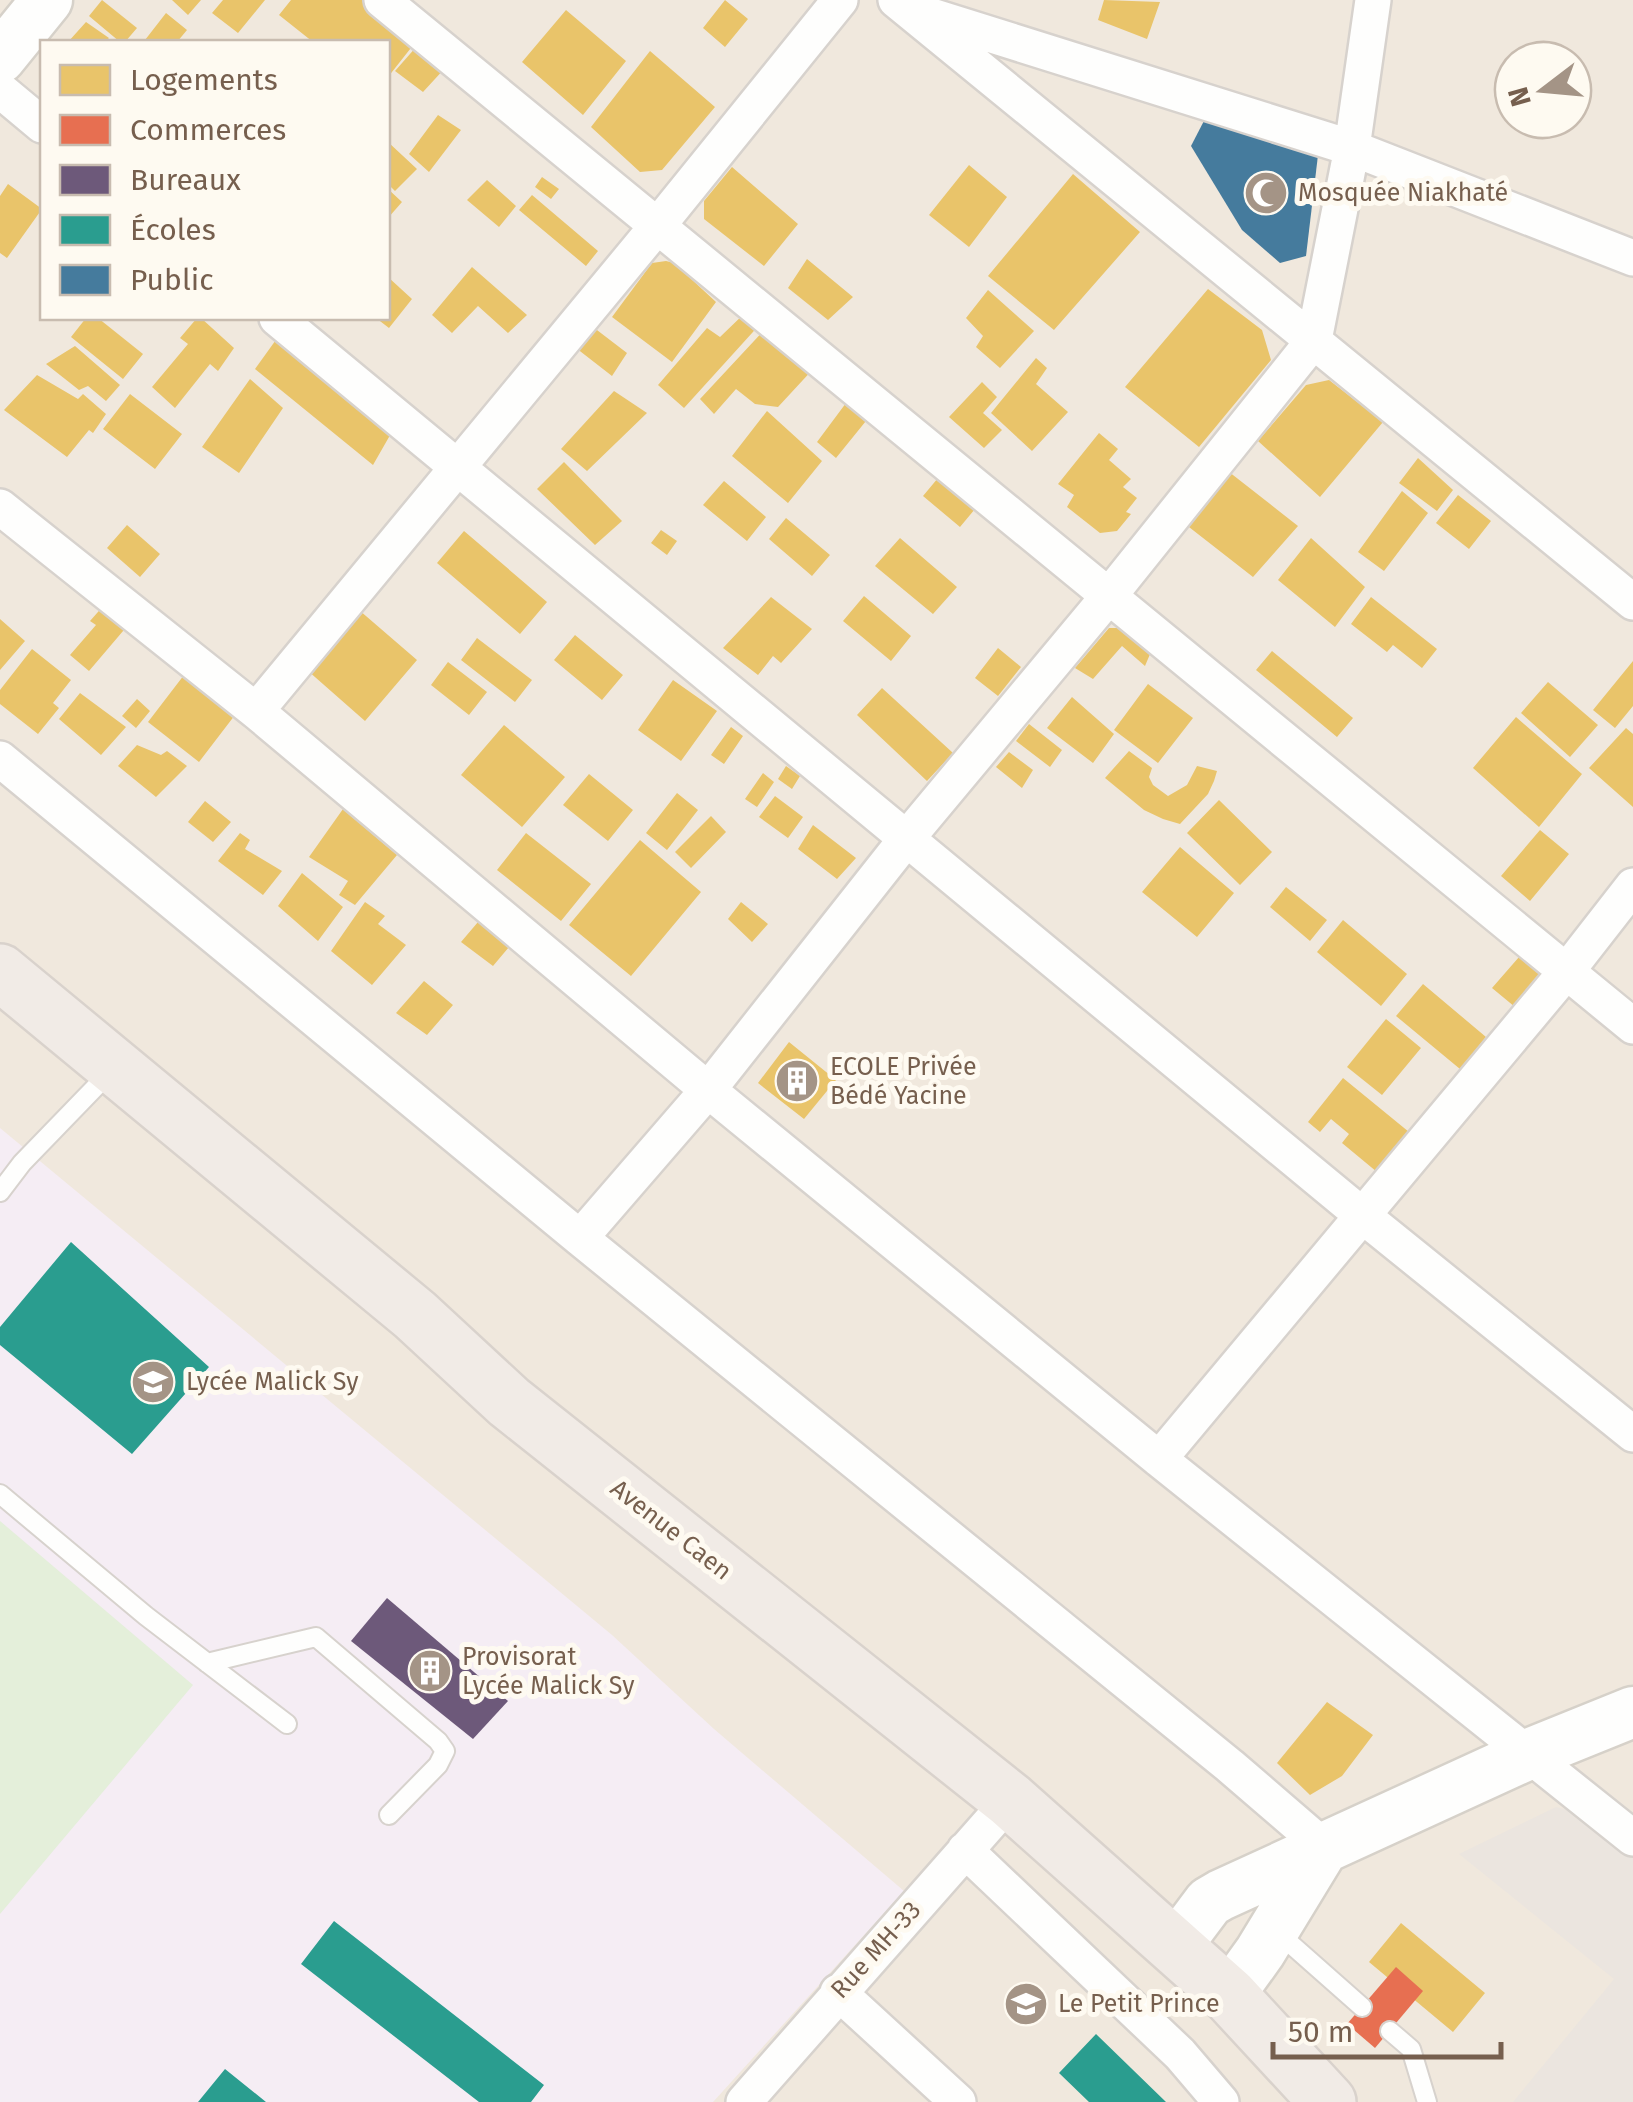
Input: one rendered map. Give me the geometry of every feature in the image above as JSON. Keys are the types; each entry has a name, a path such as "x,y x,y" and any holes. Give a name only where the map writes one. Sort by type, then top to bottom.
{"highway":[{"name":"Avenue Caen","path":"0,972 415,1315 509,1402 1010,1800 1228,1995 1328,2102"}],"main road":[{"path":"0,58 47,0"},
{"path":"1176,1946 1209,1902 1529,1754 1633,1712"},
{"path":"1228,1995 1324,1846"}],"street":[{"path":"382,0 1633,1026"},
{"path":"256,711 840,0"},
{"path":"580,1238 708,1090 907,838 1108,597 1314,340 1352,148 1373,0"},
{"path":"900,4 1352,148 1633,258"},
{"path":"900,4 1633,602"},
{"path":"0,90 40,123"},
{"path":"279,320 1363,1216 1633,1434"},
{"path":"0,507 256,711 708,1090 1159,1460 1633,1838"},
{"path":"0,759 1324,1846"},
{"path":"1159,1460 1566,972 1633,886"},
{"name":"Rue MH-33","path":"744,2102 1010,1800"},
{"path":"965,1850 1180,2054 1221,2102"},
{"path":"838,1992 958,2102"}],"lane":[{"path":"0,1192 22,1163 114,1067"},
{"path":"0,1494 287,1724"},
{"path":"207,1663 316,1637 445,1751 438,1766 389,1814"},
{"path":"1274,1929 1362,2006"},
{"path":"1390,2031 1411,2049 1427,2102"}],"shaded area":[{"path":"0,0 1633,0 1633,2102 0,2102"},
{"name":"Lycée Malick Sy","path":"0,1128 612,1635 714,1729 904,1891 713,2102 0,2102"},
{"path":"1556,1807 1577,1812 1633,1855 1633,2102 1513,2102 1614,1979 1459,1854"}],"green space":[{"path":"0,1521 193,1685 0,1914"}],"building: Logements":[{"path":"102,0 137,28 127,40 118,40 89,16"},
{"path":"172,0 201,0 188,15"},
{"path":"223,0 265,0 238,33 212,13"},
{"path":"291,0 370,0 418,39 390,74 390,40 310,40 279,15"},
{"path":"725,0 748,19 725,47 703,28"},
{"path":"1104,0 1160,2 1147,39 1098,20"},
{"path":"566,10 626,61 583,115 522,62"},
{"path":"166,13 187,30 179,40 145,40"},
{"path":"86,22 109,38 107,40 70,40"},
{"path":"417,46 446,67 423,92 395,71"},
{"path":"650,51 715,107 662,170 640,172 591,127"},
{"path":"438,115 461,130 429,172 409,154"},
{"path":"390,144 417,169 395,191 390,186"},
{"path":"969,165 1007,197 969,247 929,215"},
{"path":"732,167 798,224 764,266 704,219 704,201"},
{"path":"1073,174 1140,232 1054,330 988,276"},
{"path":"542,177 559,189 551,199 535,187"},
{"path":"487,180 516,206 499,227 467,200"},
{"path":"8,184 40,208 7,258 0,253 0,196"},
{"path":"390,191 402,202 390,216"},
{"path":"532,195 598,251 586,266 519,210"},
{"path":"807,259 853,297 828,320 788,288"},
{"path":"652,263 674,263 716,302 672,362 612,317"},
{"path":"472,267 527,315 508,333 478,306 452,333 432,315"},
{"path":"390,279 412,299 389,328 379,320 390,320"},
{"path":"1208,289 1262,330 1271,360 1199,447 1125,387"},
{"path":"988,290 1034,331 1000,368 976,347 983,336 966,318"},
{"path":"747,311 762,322 684,408 658,385 707,328 720,337"},
{"path":"84,320 100,320 143,354 123,379 71,337"},
{"path":"195,320 203,320 234,348 218,371 210,364 175,408 152,387 188,344 180,338"},
{"path":"769,325 815,367 778,407 755,404 736,389 714,414 700,399"},
{"path":"593,327 627,353 612,376 576,348"},
{"path":"278,337 393,430 373,465 255,369"},
{"path":"75,346 120,385 106,401 88,386 79,390 46,364"},
{"path":"1036,358 1047,368 1036,384 1068,412 1032,451 991,413"},
{"path":"37,375 78,399 83,394 106,414 93,433 89,430 67,457 4,410"},
{"path":"250,379 283,408 239,473 202,447"},
{"path":"1329,380 1383,422 1320,497 1258,441 1306,385"},
{"path":"982,382 997,397 983,413 1002,430 984,448 949,417"},
{"path":"614,391 647,413 587,471 561,449"},
{"path":"130,394 182,434 155,469 103,429"},
{"path":"849,399 870,416 836,458 817,442"},
{"path":"767,411 822,461 788,503 732,456"},
{"path":"1099,433 1118,449 1109,460 1131,479 1123,487 1137,498 1126,512 1131,514 1117,531 1100,533 1067,507 1074,495 1058,484"},
{"path":"1418,458 1453,490 1437,511 1399,483"},
{"path":"564,462 622,521 595,545 537,489"},
{"path":"1224,468 1298,526 1253,577 1180,520"},
{"path":"943,472 980,503 960,527 923,496"},
{"path":"724,481 766,517 747,541 703,505"},
{"path":"1402,491 1428,513 1384,571 1358,552"},
{"path":"1458,495 1491,521 1469,549 1436,523"},
{"path":"786,518 830,555 812,576 769,539"},
{"path":"127,525 160,554 140,577 107,548"},
{"path":"661,530 677,541 667,555 651,543"},
{"path":"464,531 547,602 520,634 437,563"},
{"path":"900,538 957,587 933,614 875,566"},
{"path":"1311,538 1365,587 1335,627 1278,580"},
{"path":"864,596 911,636 891,661 843,621"},
{"path":"771,597 812,629 781,663 773,656 758,675 723,648"},
{"path":"1371,597 1437,649 1422,668 1393,645 1387,652 1351,624"},
{"path":"105,604 129,624 89,671 70,655 96,625 90,621"},
{"path":"359,610 417,660 365,721 307,670"},
{"path":"0,619 25,641 0,670"},
{"path":"1109,628 1130,628 1153,647 1145,666 1122,646 1093,679 1075,668"},
{"path":"575,635 623,675 602,700 554,660"},
{"path":"477,638 532,680 515,702 461,660"},
{"path":"998,648 1021,667 998,696 975,678"},
{"path":"32,649 71,680 53,703 59,708 38,734 0,704 0,690"},
{"path":"1272,651 1353,718 1337,737 1256,670"},
{"path":"1633,661 1633,706 1615,728 1593,710"},
{"path":"448,662 487,692 469,715 431,685"},
{"path":"184,675 235,715 199,762 148,722"},
{"path":"673,680 717,711 681,761 638,730"},
{"path":"1548,682 1598,725 1570,757 1521,713"},
{"path":"1148,684 1193,718 1158,763 1114,730"},
{"path":"882,688 953,753 927,781 857,715"},
{"path":"80,693 126,727 101,755 59,719"},
{"path":"1072,697 1114,734 1093,763 1047,728"},
{"path":"137,699 150,711 136,728 122,716"},
{"path":"1516,717 1582,774 1539,827 1473,768"},
{"path":"1029,724 1062,750 1050,767 1016,741"},
{"path":"504,725 565,777 522,827 461,775"},
{"path":"731,727 743,736 724,764 711,755"},
{"path":"1626,728 1633,734 1633,807 1589,768"},
{"path":"137,745 161,755 167,751 187,766 156,797 118,766"},
{"path":"1129,751 1152,768 1149,777 1153,785 1168,796 1187,785 1197,766 1217,771 1208,794 1180,824 1144,810 1105,778"},
{"path":"1009,752 1033,770 1022,788 996,767"},
{"path":"786,766 800,776 792,789 778,779"},
{"path":"763,773 774,782 757,807 745,799"},
{"path":"589,774 633,810 608,841 563,805"},
{"path":"677,793 698,810 667,850 646,833"},
{"path":"775,796 803,817 788,838 759,817"},
{"path":"1219,800 1272,852 1240,885 1187,833"},
{"path":"205,801 231,822 213,842 188,822"},
{"path":"343,809 397,855 355,905 339,895 348,881 309,857"},
{"path":"711,816 726,832 691,868 675,852"},
{"path":"813,825 856,858 837,879 798,849"},
{"path":"1540,830 1569,854 1530,901 1501,876"},
{"path":"240,833 250,840 245,849 282,871 263,895 218,861"},
{"path":"526,833 591,884 561,921 497,870"},
{"path":"640,840 701,892 631,976 569,925"},
{"path":"1180,847 1234,893 1197,937 1142,892"},
{"path":"302,873 343,907 318,941 278,906"},
{"path":"1286,887 1327,920 1310,941 1270,907"},
{"path":"365,902 385,916 378,924 406,945 372,985 331,951"},
{"path":"741,902 768,924 752,942 728,919"},
{"path":"1343,920 1407,974 1381,1006 1317,952"},
{"path":"478,922 509,947 493,966 461,942"},
{"path":"1526,949 1549,968 1515,1007 1492,988"},
{"path":"424,981 453,1005 427,1035 396,1013"},
{"path":"1423,984 1486,1037 1460,1069 1396,1016"},
{"path":"1386,1019 1421,1048 1382,1095 1347,1067"},
{"name":"ECOLE Privée Bédé Yacine","path":"789,1042 836,1080 804,1119 758,1083"},
{"path":"1343,1078 1409,1132 1377,1172 1342,1143 1349,1134 1331,1119 1320,1132 1308,1122"},
{"path":"1327,1702 1373,1735 1342,1776 1310,1795 1277,1763"},
{"path":"1401,1923 1485,1993 1453,2032 1369,1962"}],"building: Commerces":[{"path":"1396,1967 1423,1991 1375,2048 1347,2024"}],"building: Bureaux":[{"name":"Provisorat Lycée Malick Sy","path":"387,1598 508,1701 473,1739 351,1641"}],"building: Écoles":[{"path":"71,1242 209,1367 132,1454 0,1345 0,1327"},
{"path":"334,1921 544,2085 531,2102 479,2102 301,1964"},
{"path":"1096,2034 1166,2102 1089,2102 1059,2073"},
{"path":"225,2069 266,2102 198,2102"}],"building: Public":[{"name":"Mosquée Niakhaté","path":"1207,115 1318,155 1306,256 1280,263 1242,230 1191,146"}],"place":[{"name":"Mosquée Niakhaté","path":"1266,193"},
{"name":"ECOLE Privée Bédé Yacine","path":"797,1081"},
{"name":"Lycée Malick Sy","path":"153,1382"},
{"name":"Provisorat Lycée Malick Sy","path":"430,1671"},
{"name":"Le Petit Prince","path":"1026,2004"}]}
